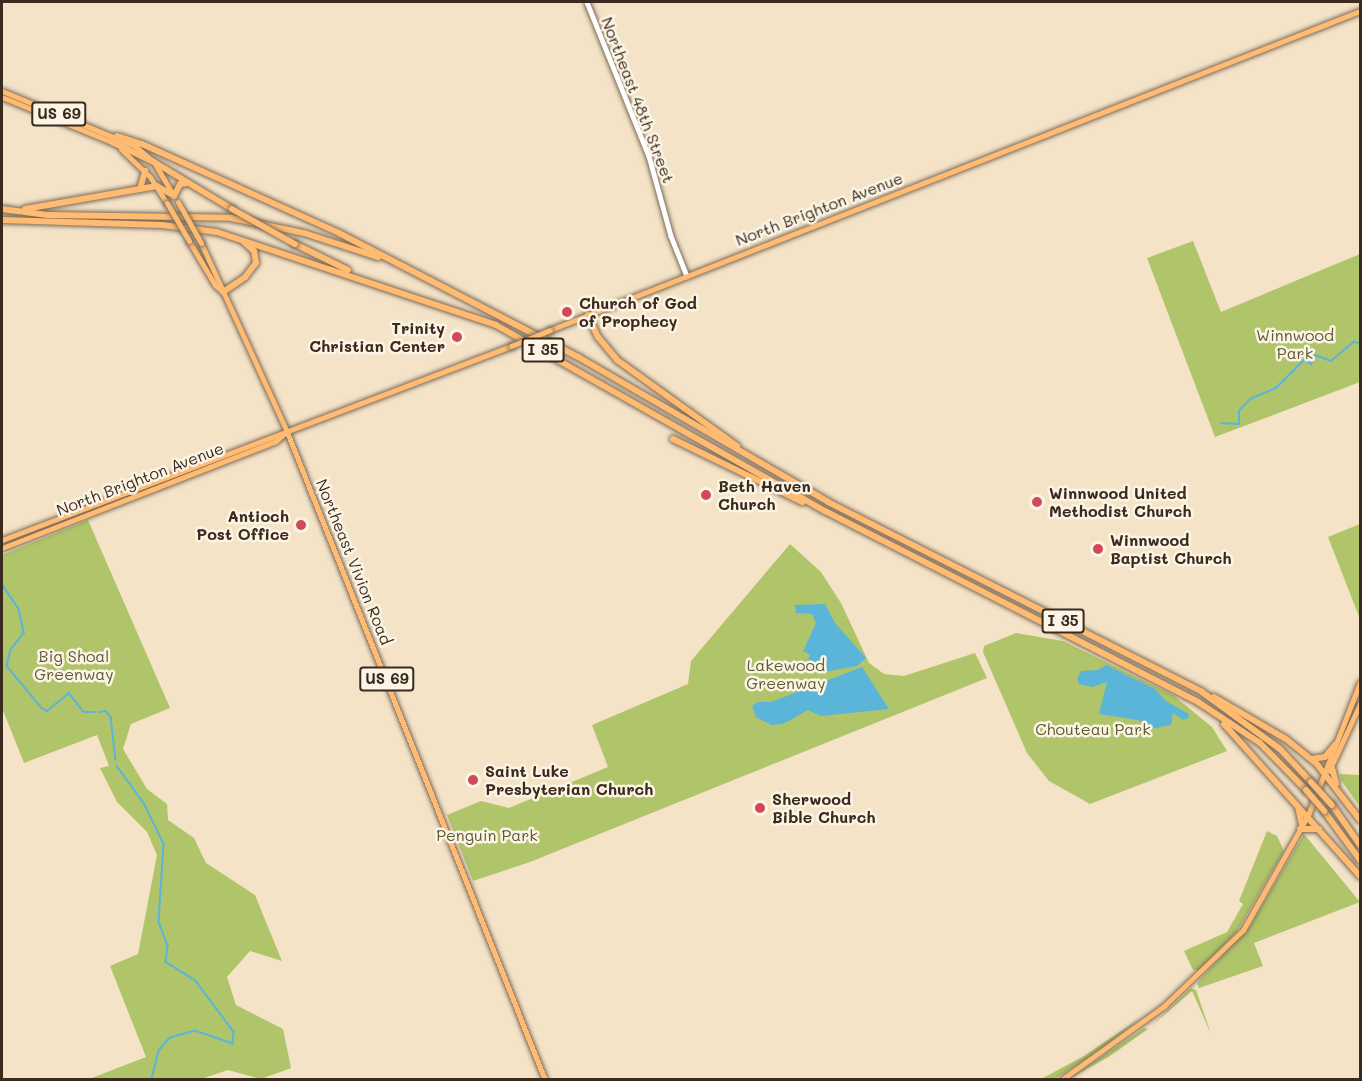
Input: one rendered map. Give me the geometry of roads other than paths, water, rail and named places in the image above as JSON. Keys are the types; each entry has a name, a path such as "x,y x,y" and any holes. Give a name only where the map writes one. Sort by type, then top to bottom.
{"highway":[{"path":"114,139 295,244 374,281"},
{"path":"114,139 142,144 327,227 393,262"},
{"path":"140,190 145,184 145,171"},
{"path":"9,210 45,208 157,186 176,199 180,184 189,183"},
{"name":"I 35","path":"2,209 48,215 231,218 304,233 393,262 580,358 828,502 1202,692 1280,750 1332,805 1360,844"},
{"name":"I 35","path":"2,220 162,225 217,232 374,281 496,325 825,511 1198,702 1260,743 1324,811 1360,860"},
{"path":"223,292 245,277 256,263 254,250 239,239"},
{"path":"588,315 598,337 617,360 759,462"},
{"path":"674,439 825,511"},
{"path":"1202,692 1263,724 1311,759 1338,789 1360,820"},
{"path":"1198,702 1242,740 1360,876"},
{"path":"1311,759 1325,757 1335,745"},
{"path":"1332,768 1338,789"},
{"path":"1296,804 1301,827 1310,826 1321,830"}],"main road":[{"name":"North Brighton Avenue","path":"2,540 550,330 1360,11"},
{"name":"Northeast Vivion Road","path":"2,91 114,139 157,186 215,285 223,292"},
{"name":"Northeast Vivion Road","path":"2,98 114,139"},
{"name":"Northeast Vivion Road","path":"154,162 201,243 287,432 545,1080"},
{"name":"North Brighton Avenue","path":"2,548 276,441 287,432"},
{"path":"1061,1080 1142,1024 1228,946 1248,921 1308,815 1360,682"},
{"path":"1325,774 1332,768 1360,704"}],"street":[{"name":"Northeast 48th Street","path":"587,2 649,156 671,237 687,276"}],"water":[{"path":"825,604 835,623 866,658 857,666 824,672 804,671 810,655 803,651 816,623 812,614 796,613 795,605"},
{"path":"1106,665 1155,689 1166,701 1189,714 1188,718 1183,720 1173,713 1171,725 1150,729 1138,720 1099,714 1107,682 1092,687 1079,684 1077,679 1081,671 1098,670"},
{"path":"862,667 889,709 821,716 808,710 783,724 771,725 756,717 752,706 758,702 771,702"}],"waterway":[{"path":"1221,423 1239,424 1239,411 1250,399 1276,388 1304,360 1311,364 1316,355 1331,361 1354,342 1360,343"},
{"path":"2,584 19,609 24,633 11,650 7,666 47,711 69,693 84,712 94,712"},
{"path":"99,712 106,711 111,717 116,760"},
{"path":"117,766 144,803 164,844 159,922 168,946 166,962 196,981 234,1032 233,1044 195,1031 170,1038 159,1051 152,1080"}],"place":[{"name":"Church of God of Prophecy","path":"567,312"},
{"name":"Trinity Christian Center","path":"457,337"},
{"name":"Beth Haven Church","path":"706,495"},
{"name":"Winnwood United Methodist Church","path":"1037,502"},
{"name":"Antioch Post Office","path":"301,525"},
{"name":"Winnwood Baptist Church","path":"1098,549"},
{"name":"Saint Luke Presbyterian Church","path":"473,780"},
{"name":"Sherwood Bible Church","path":"760,808"}],"park label":[{"name":"Winnwood Park","path":"1295,344"},
{"name":"Big Shoal Greenway","path":"74,665"},
{"name":"Lakewood Greenway","path":"786,674"},
{"name":"Chouteau Park","path":"1093,729"},
{"name":"Penguin Park","path":"487,835"}]}
